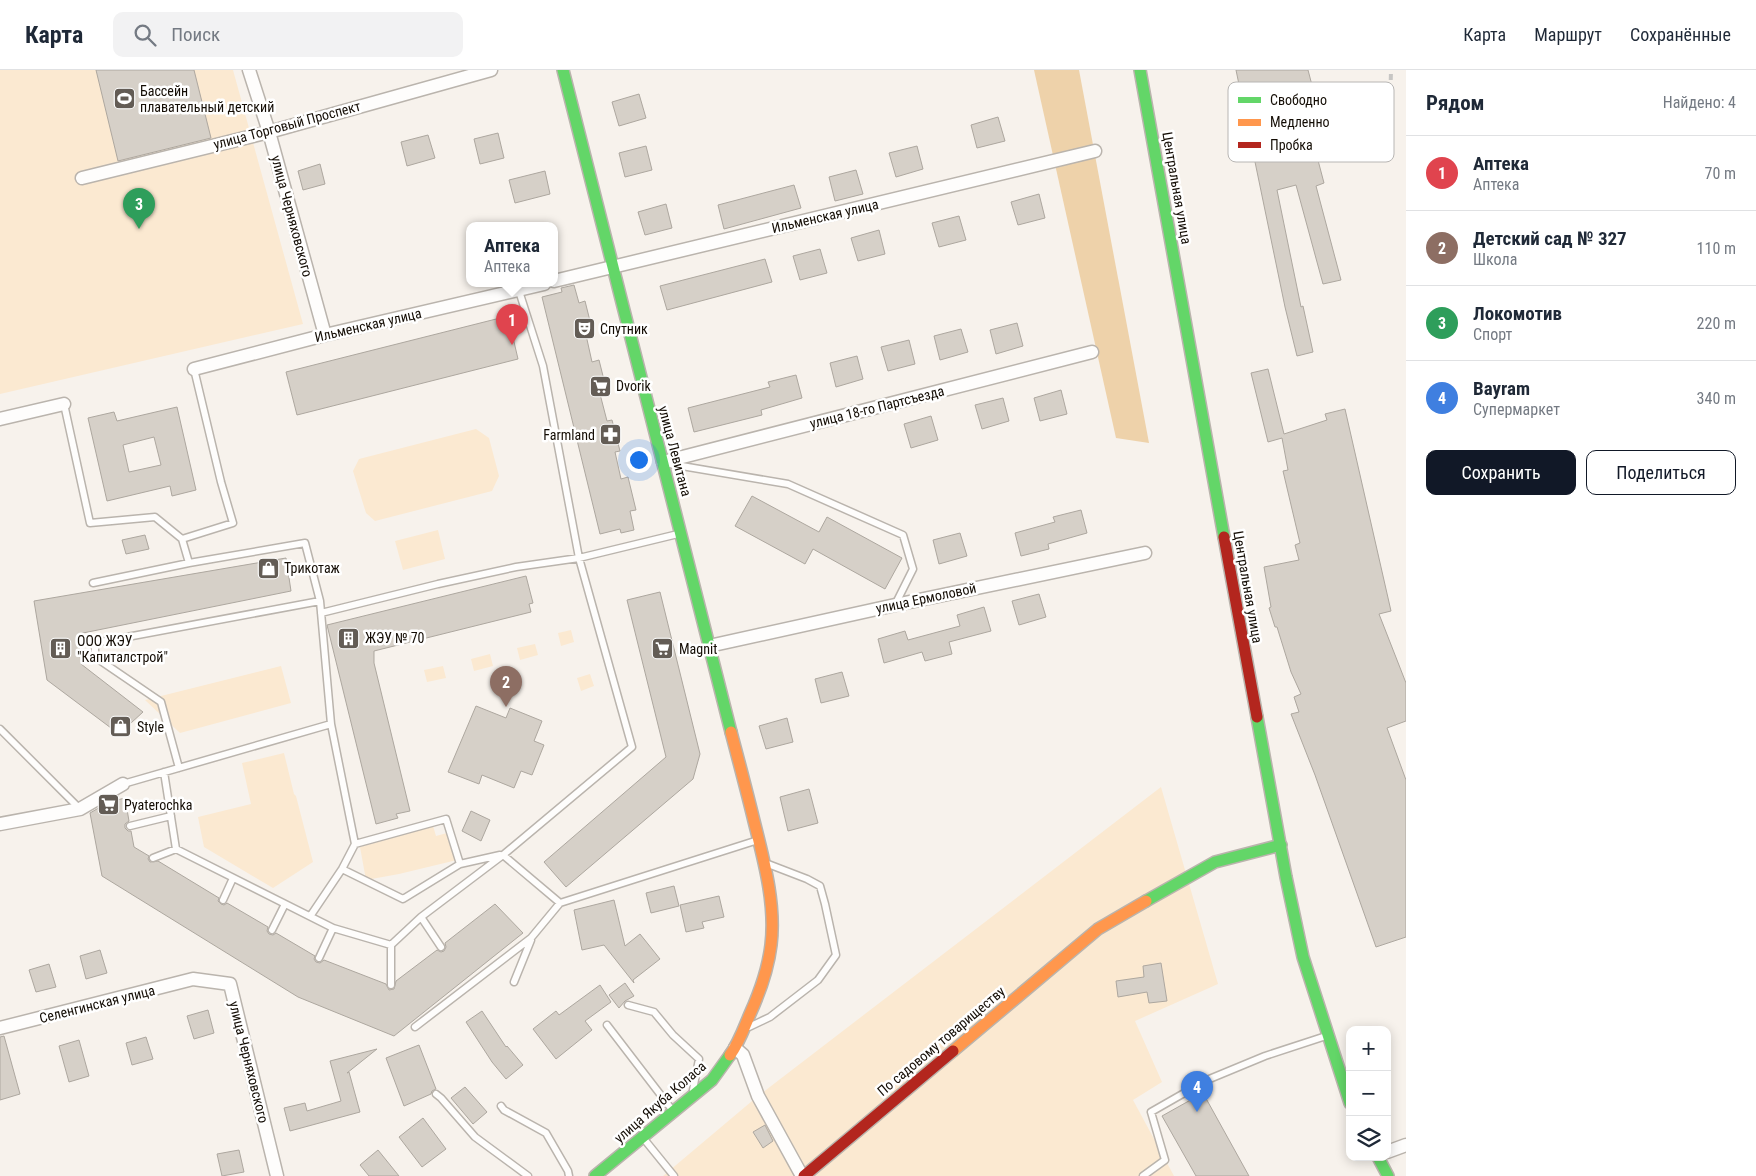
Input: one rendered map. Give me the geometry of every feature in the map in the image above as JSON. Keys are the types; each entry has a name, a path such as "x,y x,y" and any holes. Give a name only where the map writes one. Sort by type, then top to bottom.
{"street":[{"name":"улица Черняховского","path":"249,70 269,132 325,335"},
{"name":"улица Торговый Проспект","path":"82,178 269,132 491,70"},
{"name":"улица Левитана","path":"563,70 760,840"},
{"name":"Центральная улица","path":"1140,70 1281,845 1304,957 1327,1036 1346,1091"},
{"name":"Ильменская улица","path":"558,280 1095,151"},
{"name":"Ильменская улица","path":"194,369 325,335 532,287"},
{"name":"улица 18-го Партсъезда","path":"662,462 1092,352"},
{"path":"0,419 64,404"},
{"name":"улица Ермоловой","path":"709,646 1144,553"},
{"path":"0,824 80,809 123,784"},
{"name":"улица Якуба Коласа","path":"595,1176 712,1080 735,1048 763,982 771,944 770,892 760,840"},
{"name":"По садовому товариществу","path":"803,1176 1098,929 1215,862 1281,845"},
{"name":"улица Черняховского","path":"193,979 230,984 277,1176"},
{"name":"Селенгинская улица","path":"0,1028 193,979"},
{"path":"735,1048 743,1055 758,1096 803,1176"},
{"path":"1391,1150 1406,1144"},
{"path":"1380,1161 1388,1176"}],"lane":[{"path":"390,944 421,917 503,855 632,747 579,558 543,366 519,290"},
{"path":"182,539 234,523 221,482 194,369"},
{"path":"64,404 90,523 155,517 182,539 189,563"},
{"path":"662,462 788,484 903,535 913,569 895,605"},
{"path":"321,613 496,571 579,558 681,533"},
{"path":"93,583 189,563 305,543 320,601 330,724 355,844 342,869 311,915"},
{"path":"180,768 161,702 96,657 95,643 320,601"},
{"path":"123,784 330,724"},
{"path":"0,729 80,809"},
{"path":"164,772 176,849"},
{"path":"130,826 171,816"},
{"path":"355,844 446,819 460,864"},
{"path":"415,1027 531,938 560,903 760,840"},
{"path":"153,858 176,849 285,904 311,915 333,928 390,944"},
{"path":"342,869 403,899 460,864 503,855"},
{"path":"503,855 560,903"},
{"path":"743,1030 770,1017 812,985 818,980 836,955 820,886 807,879 764,863"},
{"path":"222,900 234,878"},
{"path":"272,930 285,904"},
{"path":"421,917 441,947"},
{"path":"319,958 333,928"},
{"path":"514,982 531,938"},
{"path":"390,944 391,986"},
{"path":"628,1005 654,1012 673,1035 699,1060 692,1096"},
{"path":"607,1024 673,1111"},
{"path":"1143,1176 1165,1160 1151,1112 1207,1080 1265,1056 1327,1036"},
{"path":"436,1094 475,1137 528,1176"},
{"path":"501,1106 504,1110 546,1133 569,1176"},
{"path":"643,1138 674,1176"}],"shaded area":[{"path":"0,70 233,70 303,324 0,394"},
{"path":"1034,70 1079,70 1149,443 1116,438"},
{"path":"476,429 489,438 499,476 492,491 375,521 366,513 353,471 359,459"},
{"path":"438,530 445,559 403,570 395,541"},
{"path":"571,630 574,642 561,646 558,633"},
{"path":"535,644 538,655 520,660 517,648"},
{"path":"490,654 493,666 474,671 471,659"},
{"path":"281,666 291,703 180,733 145,700"},
{"path":"443,666 446,678 427,682 424,670"},
{"path":"590,674 594,686 581,691 577,678"},
{"path":"284,753 313,862 273,888 204,847 198,817 251,804 242,763"},
{"path":"1161,787 1218,984 1135,1021 1162,1082 1133,1100 1174,1176 663,1176 758,1096"},
{"path":"433,826 436,836 447,833 457,860 366,880 360,847"}],"building":[{"path":"96,70 194,70 211,138 118,161"},
{"path":"1236,70 1308,70 1311,82 1238,82"},
{"path":"639,94 646,118 619,126 612,102"},
{"path":"998,117 1005,141 977,148 971,125"},
{"path":"498,133 504,158 480,164 474,139"},
{"path":"428,135 435,158 407,166 401,142"},
{"path":"646,146 652,170 625,177 619,153"},
{"path":"917,146 923,169 896,177 889,153"},
{"path":"1255,162 1318,162 1324,183 1316,186 1341,280 1323,284 1296,185 1277,190 1301,307 1303,306 1313,352 1297,356"},
{"path":"320,164 325,184 303,190 298,171"},
{"path":"856,170 863,194 835,201 829,177"},
{"path":"545,171 550,194 515,203 509,180"},
{"path":"794,185 801,208 724,229 718,205"},
{"path":"1039,194 1045,218 1018,225 1011,202"},
{"path":"666,204 672,228 645,235 638,212"},
{"path":"959,216 966,240 939,247 932,223"},
{"path":"879,230 885,254 858,261 851,238"},
{"path":"820,249 827,273 800,280 793,256"},
{"path":"765,259 772,282 667,310 660,286"},
{"path":"574,285 579,303 585,301 593,333 586,335 592,362 599,360 607,392 600,394 607,421 612,420 620,451 615,452 621,479 628,477 636,510 630,511 634,530 621,533 620,529 600,534 542,297 562,292 561,288"},
{"path":"508,316 518,359 297,415 286,372"},
{"path":"1017,323 1023,346 996,354 990,330"},
{"path":"961,329 968,352 940,360 934,336"},
{"path":"909,340 915,364 888,371 881,347"},
{"path":"857,356 863,379 836,387 830,363"},
{"path":"1268,369 1284,434 1327,420 1325,414 1345,409 1391,611 1379,614 1406,683 1406,721 1387,728 1406,780 1406,937 1376,947 1315,775 1291,714 1299,712 1294,697 1301,694 1291,672 1269,608 1271,607 1264,567 1299,560 1295,545 1300,543 1283,471 1288,470 1282,438 1268,442 1251,373"},
{"path":"796,375 802,398 761,410 762,415 694,432 688,408 770,387 768,382"},
{"path":"1061,390 1067,414 1040,421 1034,398"},
{"path":"1003,398 1009,421 982,429 975,405"},
{"path":"177,407 196,490 172,496 170,486 107,501 88,418 114,412 117,421","holes":["154,437 161,465 129,472 123,445"]},
{"path":"931,416 938,440 911,448 904,424"},
{"path":"752,496 819,532 827,517 902,558 885,589 813,549 805,564 735,526"},
{"path":"1081,510 1087,533 1048,544 1049,549 1021,556 1015,533 1055,522 1053,517"},
{"path":"960,533 967,556 939,564 933,540"},
{"path":"145,535 149,549 126,554 122,540"},
{"name":"ООО ЖЭУ \"Капиталстрой\"","path":"286,558 291,591 78,634 81,664 143,712 119,734 47,680 34,601"},
{"path":"526,576 533,603 529,604 531,612 374,651 374,663 410,811 396,814 398,818 376,824 327,625"},
{"path":"660,592 700,754 693,779 566,887 544,862 666,757 627,600"},
{"path":"1039,594 1046,617 1019,625 1012,601"},
{"path":"984,607 991,631 949,642 952,654 925,661 922,652 884,663 878,639 905,631 908,640 960,626 957,615"},
{"path":"842,672 849,696 821,703 815,679"},
{"path":"476,706 506,718 510,708 542,721 534,741 544,745 532,775 521,771 514,788 482,775 479,784 448,772"},
{"path":"787,718 793,742 766,749 759,726"},
{"path":"809,789 818,823 788,831 780,797"},
{"path":"125,798 129,821 125,824 125,828 131,831 134,847 149,856 150,862 158,861 219,898 218,901 221,904 227,903 268,927 267,931 269,934 273,935 276,933 315,956 316,962 320,963 324,960 386,984 389,990 394,989 396,981 437,950 444,951 445,943 495,904 523,933 394,1036 298,997 102,876 90,813 109,802"},
{"path":"471,811 490,820 481,841 462,831"},
{"path":"674,886 679,906 651,913 646,893"},
{"path":"719,896 724,917 702,922 704,928 686,932 680,905"},
{"path":"614,900 625,946 640,934 660,959 633,980 634,983 604,945 582,950 574,910"},
{"path":"100,950 107,973 86,979 80,956"},
{"path":"1161,963 1167,1001 1149,1003 1147,992 1118,997 1116,981 1144,977 1143,966"},
{"path":"49,964 56,987 36,992 29,970"},
{"path":"625,983 634,996 625,1001 619,1008 609,995"},
{"path":"600,985 611,1002 585,1021 592,1030 556,1059 533,1029 556,1011 559,1015"},
{"path":"208,1010 214,1033 194,1039 187,1016"},
{"path":"482,1011 506,1047 523,1065 506,1079 492,1062 466,1022"},
{"path":"4,1036 20,1094 0,1100 0,1037"},
{"path":"146,1037 153,1059 132,1065 126,1043"},
{"path":"79,1040 89,1076 69,1082 59,1046"},
{"path":"419,1045 436,1089 431,1094 404,1106 386,1058"},
{"path":"377,1049 347,1073 349,1072 360,1112 290,1131 284,1108 305,1103 307,1111 341,1101 330,1061"},
{"path":"465,1087 487,1112 473,1124 451,1098"},
{"path":"1203,1093 1249,1176 1196,1176 1162,1116"},
{"path":"423,1118 446,1149 422,1167 399,1137"},
{"path":"765,1125 773,1141 763,1148 753,1132"},
{"path":"239,1150 244,1172 222,1176 217,1154"},
{"path":"378,1150 399,1176 369,1176 360,1165"}],"railway":[{"path":"1391,70 1391,82"}],"traffic: fast":[{"path":"563,70 731,732"},
{"path":"1140,70 1224,537"},
{"path":"1257,717 1286,877 1303,957 1346,1091"},
{"path":"1146,901 1215,862 1281,845"},
{"path":"595,1176 712,1080 730,1055"},
{"path":"1380,1161 1388,1176"}],"traffic: slow":[{"path":"730,1055 741,1035 763,981 770,954 772,930 772,914 765,867 731,732"},
{"path":"953,1051 1098,929 1146,901"}],"traffic: jam":[{"path":"1224,537 1257,717"},
{"path":"804,1176 953,1051"}],"place":[{"name":"Бассейн плавательный детский","path":"124,99"},
{"name":"Локомотив","path":"139,229"},
{"name":"Спутник","path":"584,329"},
{"name":"Аптека","path":"512,345"},
{"name":"Dvorik","path":"600,386"},
{"name":"Farmland","path":"611,435"},
{"name":"Трикотаж","path":"268,568"},
{"name":"ЖЭУ № 70","path":"349,638"},
{"name":"ООО ЖЭУ \"Капиталстрой\"","path":"61,649"},
{"name":"Magnit","path":"663,649"},
{"name":"Детский сад № 327","path":"506,707"},
{"name":"Style","path":"121,727"},
{"name":"Pyaterochka","path":"108,805"},
{"name":"Bayram","path":"1197,1112"}]}
